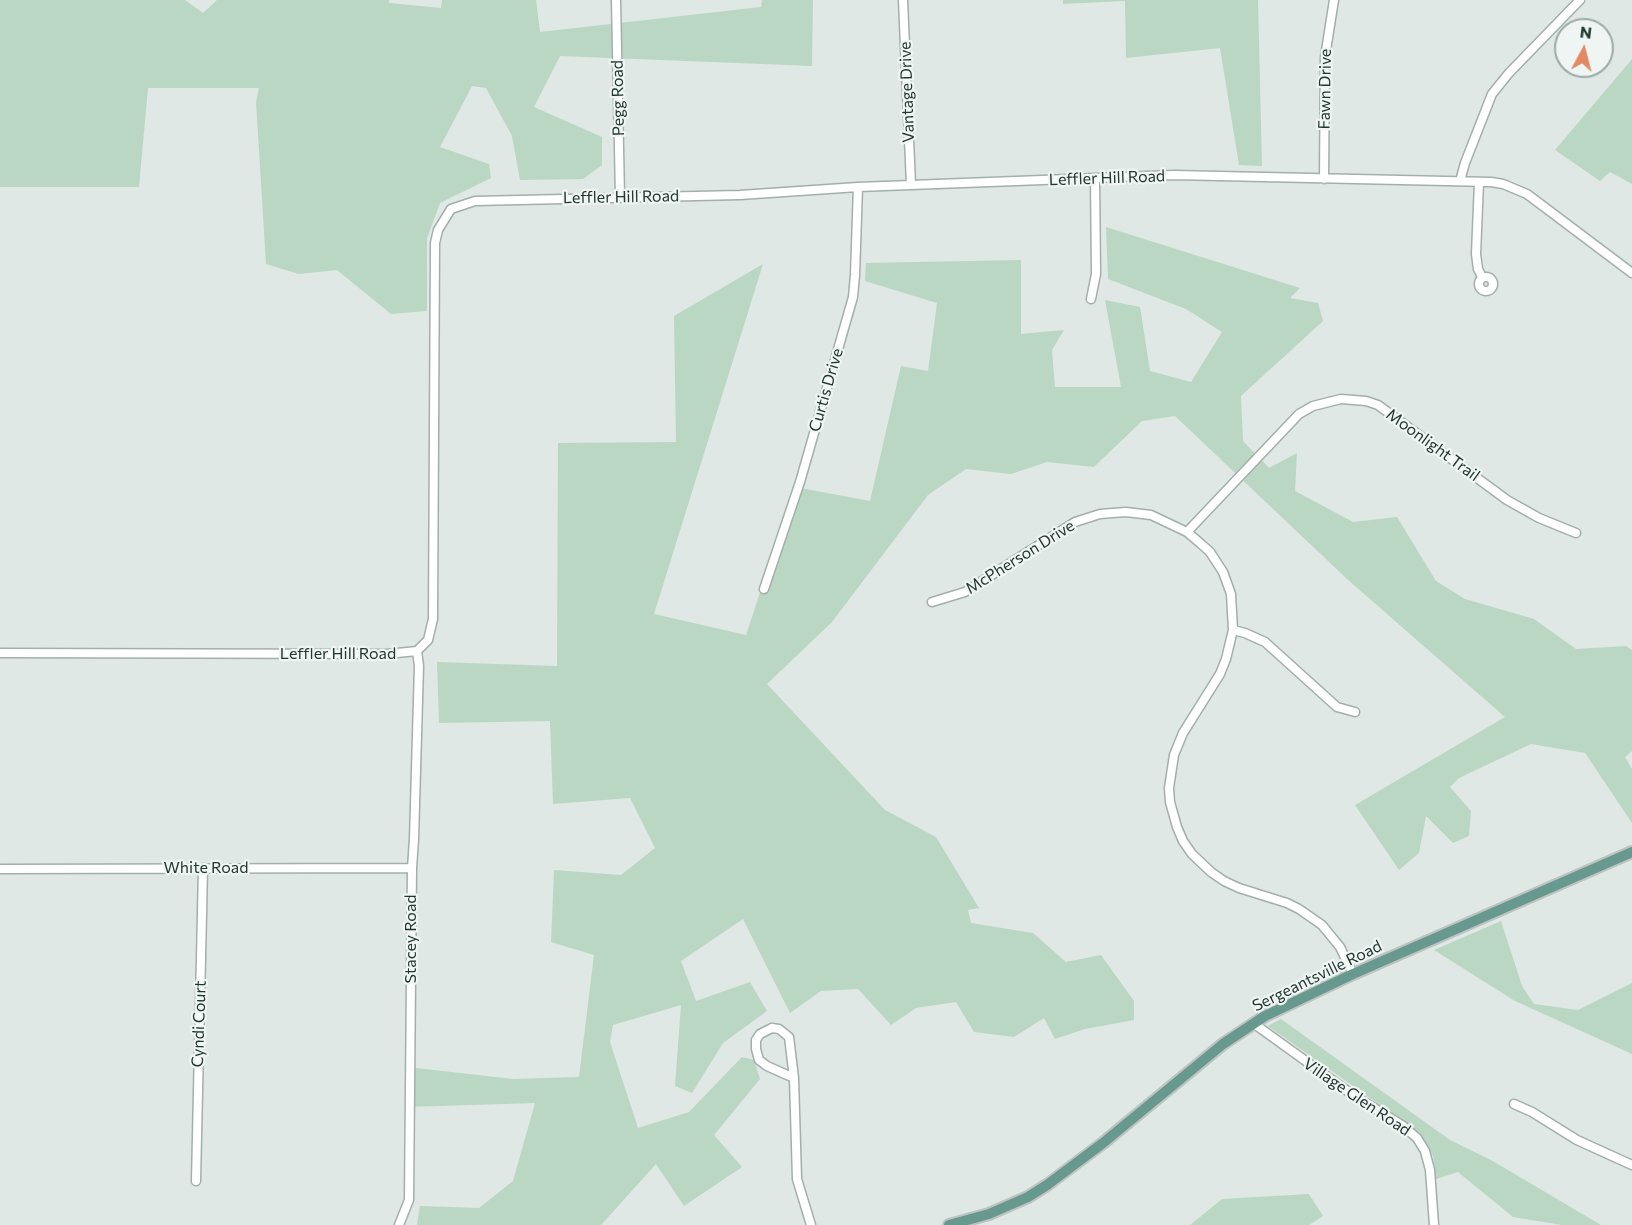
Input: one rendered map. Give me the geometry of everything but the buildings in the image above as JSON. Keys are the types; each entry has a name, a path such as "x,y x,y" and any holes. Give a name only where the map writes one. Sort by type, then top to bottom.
{"main road":[{"name":"Sergeantsville Road","path":"949,1225 989,1214 1018,1202 1047,1185 1082,1160 1218,1048 1253,1023 1282,1007 1632,852"}],"street":[{"name":"Pegg Road","path":"616,0 620,197"},
{"name":"Vantage Drive","path":"903,0 911,185"},
{"name":"Fawn Drive","path":"1324,180 1325,57 1334,0"},
{"path":"1460,181 1468,154 1492,94 1509,73 1580,0"},
{"name":"Leffler Hill Road","path":"0,653 387,654 417,651 428,640 432,619 435,243 438,230 451,209 475,201 740,195 858,187 1196,175 1324,180 1479,182 1503,184 1527,194 1632,273"},
{"path":"1091,299 1096,274 1095,178"},
{"path":"1479,182 1476,254 1478,269 1482,277"},
{"name":"Curtis Drive","path":"764,589 800,482 853,297 858,187"},
{"name":"Moonlight Trail","path":"1187,532 1299,414 1326,401 1353,399 1372,403 1390,413 1507,500 1539,518 1576,533"},
{"name":"McPherson Drive","path":"932,602 965,592 1075,522 1100,514 1126,512 1151,515 1187,532 1210,552 1223,572 1231,594 1233,630 1220,674 1183,733 1174,755 1169,788 1170,802 1177,827 1192,854 1211,873 1239,888 1299,909 1322,925 1340,947 1353,974"},
{"path":"1233,630 1265,642 1337,707 1355,712"},
{"name":"Stacey Road","path":"399,1225 409,1200 412,868 419,666 417,651"},
{"name":"White Road","path":"0,868 412,868"},
{"name":"Cyndi Court","path":"196,1181 203,868"},
{"name":"Village Glen Road","path":"1253,1023 1259,1030 1353,1095 1403,1126 1417,1138 1425,1151 1430,1170 1434,1225"},
{"path":"794,1078 759,1060 756,1040 760,1034 766,1030 779,1029 789,1037 794,1078 797,1179 811,1225"},
{"path":"1514,1104 1532,1112 1577,1140 1632,1165"}],"green space":[{"path":"0,0 185,0 203,13 217,0 389,0 389,3 441,8 442,0 536,0 540,32 761,7 762,0 813,0 812,66 560,56 534,107 602,137 602,165 583,179 520,180 512,136 486,88 472,86 440,147 489,164 491,178 440,203 427,238 427,311 391,314 337,270 299,274 266,264 256,102 259,88 148,88 139,187 0,187"},
{"path":"1063,0 1258,0 1262,166 1239,165 1220,48 1126,58 1125,1 1063,4"},
{"path":"1632,59 1632,184 1610,172 1600,181 1555,150"},
{"path":"1106,227 1300,288 1290,298 1318,303 1323,321 1241,396 1243,441 1269,468 1297,453 1295,491 1353,522 1397,517 1436,581 1465,599 1534,619 1576,649 1626,646 1632,650 1632,751 1625,757 1632,769 1632,823 1585,753 1531,744 1459,778 1450,787 1471,811 1469,836 1453,843 1426,816 1419,853 1399,870 1355,805 1505,717 1347,579 1175,416 1142,421 1094,467 1047,462 1011,474 966,469 928,495 832,622 767,684 885,810 936,837 979,908 968,910 971,923 1033,933 1066,962 1101,955 1134,1001 1134,1020 1085,1029 1055,1039 1044,1018 1014,1037 974,1032 956,1002 916,1008 891,1025 858,989 821,991 790,1013 743,919 681,961 696,1001 750,982 767,1011 723,1043 692,1093 675,1086 681,1005 613,1025 610,1042 638,1128 689,1112 742,1057 754,1060 760,1079 714,1135 742,1167 684,1206 656,1164 601,1225 417,1225 420,1206 479,1208 513,1181 535,1103 406,1107 407,1067 513,1079 579,1077 594,955 551,942 554,870 621,875 655,848 630,798 553,804 550,721 439,723 437,662 557,666 558,443 676,442 674,316 763,264 654,614 746,635 795,487 870,501 901,366 928,371 937,303 865,281 866,263 1021,260 1021,334 1064,330 1052,350 1055,387 1121,387 1105,300 1140,307 1150,371 1191,382 1222,332 1186,309 1108,279"},
{"path":"1501,921 1522,986 1534,1004 1578,1010 1632,983 1632,1054 1515,1001 1434,950"},
{"path":"1281,1019 1450,1140 1491,1160 1601,1225 1562,1225 1513,1217 1458,1172 1436,1179 1433,1156 1421,1134 1268,1026"},
{"path":"1309,1194 1323,1216 1309,1225 1190,1225 1222,1199"}]}
